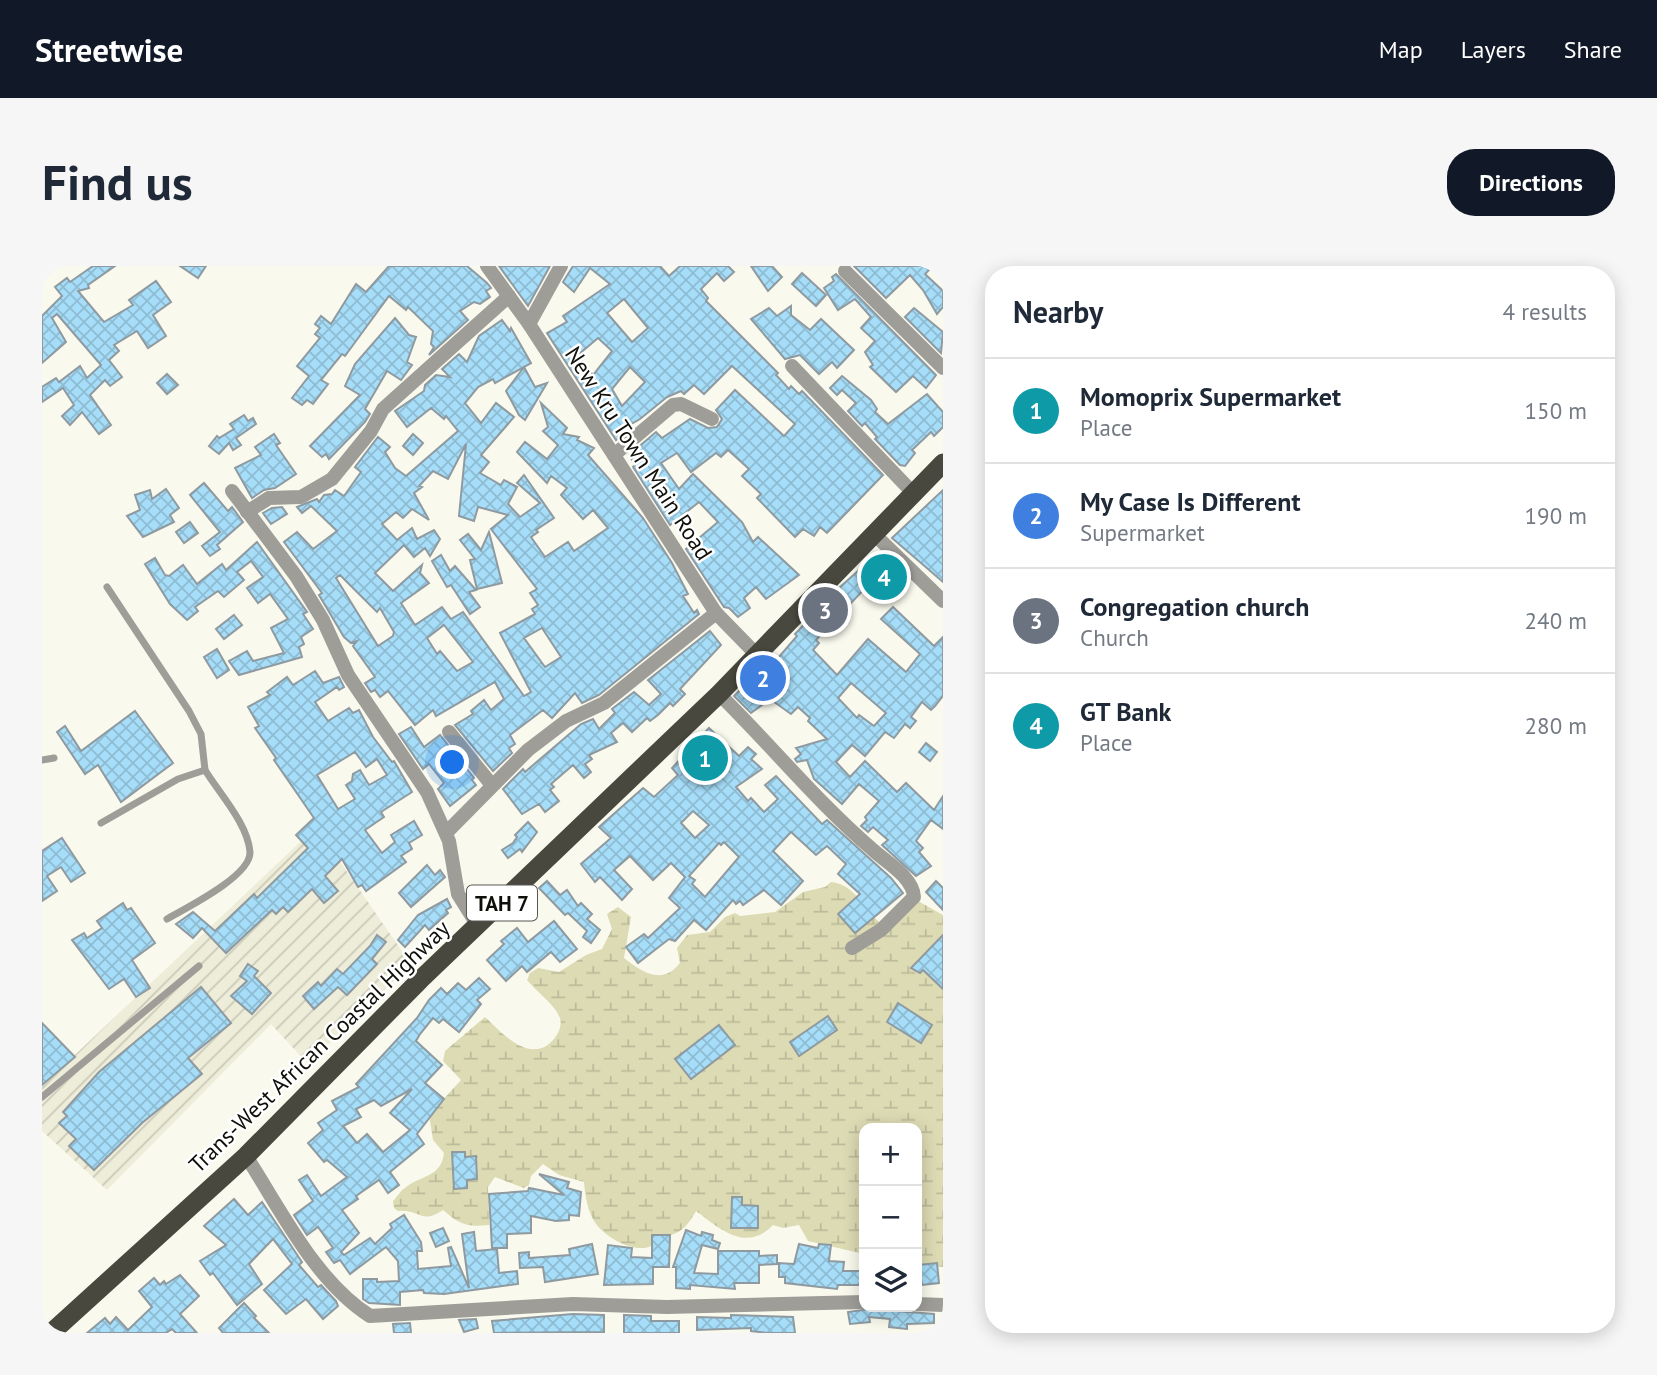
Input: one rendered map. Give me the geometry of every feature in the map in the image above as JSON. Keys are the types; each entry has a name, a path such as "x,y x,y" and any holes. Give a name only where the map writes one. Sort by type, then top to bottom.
{"highway":[{"name":"Trans-West African Coastal Highway","path":"51,1333 246,1156 478,926 719,694 943,463"}],"street":[{"name":"New Kru Town Main Road","path":"487,266 529,324 716,613 757,654"},
{"path":"529,324 561,266"},
{"path":"845,271 943,368"},
{"path":"247,512 269,498 301,497 332,479 372,430 383,410 509,296"},
{"path":"792,366 914,494"},
{"path":"614,455 673,405 681,404 712,419"},
{"path":"232,491 303,587 323,620 348,675 427,792 446,832 458,894 478,926"},
{"path":"873,533 943,601"},
{"path":"446,832 491,784 528,750 566,722 604,703 716,613"},
{"path":"719,694 766,739 823,803 891,864 914,890 914,897 897,916 852,948"},
{"path":"449,732 491,784"},
{"path":"246,1156 320,1267 353,1307 370,1316 573,1304 667,1307 859,1302"},
{"path":"922,1304 943,1305"}],"lane":[{"path":"107,587 189,711 201,734 205,770 243,831 250,853 244,869 167,919"},
{"path":"42,760 54,758"},
{"path":"101,823 178,779 205,770"},
{"path":"42,1097 199,966"}],"shaded area":[{"path":"316,827 411,964 308,1064 271,1024 107,1190 42,1131 42,1086"}],"green space":[{"path":"831,882 847,888 882,924 918,901 943,915 943,1267 922,1265 922,1123 859,1123 859,1253 808,1241 799,1225 783,1228 773,1225 763,1233 743,1238 724,1231 696,1211 686,1226 678,1232 661,1237 655,1244 638,1248 628,1246 610,1237 596,1224 587,1204 584,1182 559,1175 543,1164 524,1188 495,1177 488,1187 489,1225 464,1224 443,1210 425,1216 394,1208 393,1201 402,1191 434,1172 442,1161 444,1153 433,1140 429,1115 461,1080 443,1061 445,1051 485,1017 508,1038 527,1048 545,1046 554,1039 561,1023 558,1013 527,980 530,973 538,968 559,972 586,955 602,949 612,929 607,914 618,907 631,917 624,958 645,972 659,975 673,970 680,963 677,948 687,935 710,932 725,917 735,913 740,916 775,912 803,892 825,887"}],"building":[{"path":"93,266 115,266 88,285 89,288 78,291 104,322 133,305 129,300 156,281 171,302 153,315 166,336 148,348 137,331 114,345 119,351 109,360 122,377 110,386 105,380 90,395 111,425 99,434 82,412 70,425 62,416 74,405 63,388 42,402 42,387 56,378 59,382 80,366 87,378 101,365 57,314 52,318 66,342 42,363 42,316 62,296 55,287 67,278 70,282"},
{"path":"180,266 206,266 198,278"},
{"path":"389,266 467,266 491,288 486,291 490,297 480,304 474,302 460,311 468,320 429,355 434,347 431,344 433,331 408,307 406,310 389,296 345,356 342,354 321,380 328,384 313,404 307,400 302,405 292,398 309,376 297,366 320,338 315,334 320,328 315,324 321,316 331,324 356,284 366,292"},
{"path":"499,266 550,266 528,306"},
{"path":"573,266 660,266 669,276 680,266 728,266 734,272 724,281 717,273 701,289 708,298 706,301 778,373 776,375 789,389 791,386 799,394 802,391 883,475 827,533 820,527 814,536 803,529 795,537 757,498 761,494 742,476 749,469 728,450 721,457 716,453 691,472 677,453 661,463 679,489 693,474 742,522 753,542 758,537 799,575 766,599 756,587 744,598 750,608 738,617 724,607 686,549 718,522 699,502 670,525 633,467 635,465 629,455 656,432 662,438 690,419 708,428 717,427 722,419 716,410 735,390 784,436 795,424 732,366 704,394 694,385 684,394 681,391 667,397 640,419 616,433 619,438 616,440 547,333 567,322 563,316 610,284 590,268 574,292 563,282","holes":["624,299 648,328 632,342 607,313","598,338 612,351 593,375 578,355","630,367 645,382 622,406 612,389"]},
{"path":"751,266 772,266 782,277 768,291"},
{"path":"854,266 933,266 925,274 943,291 943,307 937,314 923,290 910,275 886,298"},
{"path":"802,273 826,295 816,306 792,284"},
{"path":"836,274 936,375 926,388 913,376 896,392 870,367 873,365 865,352 875,341 861,328 871,317 855,299 838,310 824,288 834,281 832,277"},
{"path":"791,306 791,315 810,330 821,319 854,350 837,368 832,362 819,374 800,355 785,359 751,319 769,308 777,316"},
{"path":"914,308 943,332 941,353 905,317"},
{"path":"395,318 409,335 416,337 407,362 412,365 401,380 387,371 365,409 370,414 365,422 329,459 326,454 322,457 310,446 360,395 345,386 355,364"},
{"path":"502,320 510,331 511,328 531,363 495,383 493,379 478,387 465,403 481,423 496,403 514,417 481,455 489,462 480,473 501,485 504,480 517,487 508,504 520,517 540,503 517,483 524,475 554,518 536,530 538,532 531,537 545,557 568,542 574,551 608,528 593,510 583,519 561,495 567,488 551,476 547,483 517,452 525,442 547,459 558,445 543,431 548,427 541,403 567,428 563,434 579,437 577,440 594,448 588,455 643,518 688,594 683,596 694,613 697,610 699,614 599,695 582,703 575,693 552,718 543,710 510,735 515,744 509,748 512,753 493,771 455,725 473,714 471,711 484,700 491,710 504,699 495,682 436,716 433,710 415,725 388,691 380,697 375,690 371,692 365,683 375,677 353,646 357,641 351,643 344,637 319,595 322,593 284,542 297,532 313,549 337,531 311,506 302,513 297,507 317,499 319,502 324,495 332,494 335,490 344,496 361,472 355,467 378,437 390,447 385,452 395,468 406,476 458,431 446,416 444,419 431,408 407,427 395,411 424,391 425,385 436,375 450,377 442,369 459,354 467,362 479,336","holes":["466,444 459,516 474,521 478,507 508,515 491,529 537,589 530,593 538,605 532,609 535,614 500,633 531,692 524,696 463,612 451,619 442,607 415,625 401,603 429,583 420,573 422,565 393,591 375,573 404,545 414,557 425,548 430,556 440,539 434,530 417,539 412,528 397,540 382,524 396,512 403,518 412,509 429,520 414,493 422,487 419,486 433,471 448,479","340,575 377,612 380,608 394,632 393,636 378,646 336,578","444,625 473,662 457,671 440,651 437,654 427,638","542,628 561,657 545,667 524,638"]},
{"path":"524,367 535,387 547,383 525,420 519,415 506,391"},
{"path":"167,374 178,385 167,394 157,383"},
{"path":"842,376 871,400 877,409 875,412 888,424 927,394 943,412 943,427 934,436 931,432 912,450 915,453 905,466 900,465 875,439 877,437 865,423 862,426 848,411 856,403 842,390 837,395 830,388"},
{"path":"244,415 248,421 253,418 256,424 236,438 241,445 233,450 229,443 219,454 209,446 217,436 219,438 234,429 230,424"},
{"path":"274,434 280,443 276,445 296,474 275,488 264,490 252,498 235,468 261,455 255,447"},
{"path":"413,434 423,443 413,455 403,446"},
{"path":"204,483 228,511 232,507 243,522 217,545 220,549 210,556 202,546 220,532 190,495"},
{"path":"166,489 179,508 170,515 174,522 143,537 127,516 140,510 135,495 150,490 152,499"},
{"path":"943,490 943,582 892,538"},
{"path":"282,507 287,514 271,524 263,513"},
{"path":"190,522 198,533 184,543 176,532"},
{"path":"489,532 502,583 477,589 470,560 475,559 460,540 468,534 481,550"},
{"path":"257,542 307,612 303,614 313,629 301,637 304,644 299,647 302,657 239,675 229,661 247,651 253,661 284,653 271,628 288,619 270,594 258,603 247,588 263,577 251,561 237,572 244,580 224,597 218,591 195,607 198,611 187,620 170,604 145,564 155,558 165,575 169,576 183,565 197,584 222,564 226,570"},
{"path":"441,555 450,571 455,566 476,590 469,592 480,607 470,614 451,585 447,587 432,561"},
{"path":"882,555 904,577 885,597 869,584 816,640 819,643 813,650 837,675 868,639 906,672 920,654 881,619 893,607 934,646 943,637 943,696 935,706 931,710 922,702 911,717 916,721 910,728 905,724 894,738 885,732 865,756 852,745 836,762 850,777 865,761 897,792 906,783 934,810 943,796 943,829 931,820 916,841 923,848 919,852 931,866 916,876 882,845 888,840 873,827 868,832 861,826 879,801 859,784 842,804 814,779 807,760 797,762 795,759 801,754 796,748 827,739 808,721 810,718 798,707 791,714 770,699 751,713 734,696 770,661 773,664 797,636 795,634 840,587 859,570 865,575","holes":["851,683 886,713 874,726 859,715 857,718 838,698"]},
{"path":"234,615 242,625 224,639 216,629"},
{"path":"710,631 721,645 680,689 685,694 673,706 670,703 658,715 650,721 647,718 632,732 623,723 611,733 617,742 589,755 592,759 585,764 591,772 584,778 573,765 551,784 554,787 550,790 559,801 545,812 539,804 522,814 503,789 523,769 525,772 581,724 593,719 599,729 615,713 612,709 634,692 649,705 661,694 648,680"},
{"path":"217,649 229,670 217,678 204,657"},
{"path":"315,671 323,683 339,677 344,687 339,690 337,687 315,702 328,721 349,708 353,713 359,710 373,737 392,762 394,761 412,792 381,812 384,817 365,830 382,853 395,842 391,835 414,821 422,835 409,843 412,849 401,856 406,862 366,891 362,885 358,887 342,859 325,876 338,891 324,903 312,889 288,912 283,907 276,914 272,910 226,953 202,928 193,938 176,924 193,912 215,931 254,894 257,898 308,848 296,835 314,818 274,760 276,758 255,728 259,726 248,707 270,695 267,692 287,677 293,685","holes":["355,752 366,767 377,759 387,775 369,785 360,770 353,774 352,781 346,785 355,799 338,809 317,775"]},
{"path":"135,711 173,763 121,802 98,765 85,774 57,732 65,726 81,751"},
{"path":"411,727 424,747 440,735 474,778 472,780 476,785 450,806 438,789 444,783 429,764 423,769 399,734"},
{"path":"709,728 739,756 748,747 756,754 751,759 762,769 736,787 748,801 751,798 764,812 778,799 765,785 776,776 822,824 827,820 891,878 903,893 855,933 838,914 860,894 838,874 846,864 827,846 816,855 791,832 773,851 803,881 781,905 764,890 743,905 740,901 736,904 733,900 706,930 694,920 675,941 669,939 638,963 626,947 644,934 648,938 680,908 669,898 685,877 671,863 653,880 630,856 614,870 632,889 622,900 600,877 595,882 581,864 611,838 599,827 643,788 654,797 678,775 672,768","holes":["693,811 709,825 695,838 681,823","724,842 739,857 705,897 692,884 695,880 689,876 719,843 721,845"]},
{"path":"926,743 937,752 930,761 919,752"},
{"path":"528,822 537,832 522,852 520,849 508,858 502,850 513,843 517,837 515,835"},
{"path":"62,838 85,873 71,882 61,867 47,876 57,891 42,901 42,851"},
{"path":"427,865 435,875 440,870 445,877 411,907 399,893"},
{"path":"547,881 560,895 567,890 578,906 581,903 592,914 587,919 600,930 591,943 583,937 587,931 568,913 565,915 539,888"},
{"path":"936,881 943,888 943,910 926,892"},
{"path":"447,899 451,907 446,910 448,913 429,930 425,925 405,947 398,940 418,915"},
{"path":"123,903 127,910 131,908 155,943 132,960 150,988 136,997 124,979 109,989 72,940 84,933 87,938 102,928 97,921"},
{"path":"554,921 577,949 560,962 551,952 527,972 522,966 506,981 487,960 504,944 501,941 517,928 528,942"},
{"path":"377,935 386,942 372,959 377,964 347,995 338,987 314,1009 303,996 318,982 321,986 337,969 343,974"},
{"path":"943,935 943,989 923,970 920,973 911,968"},
{"path":"248,964 258,971 254,976 271,993 252,1014 231,996 247,981 240,976"},
{"path":"479,978 490,989 477,1000 481,1004 459,1032 443,1019 439,1023 433,1018 416,1041 442,1065 425,1083 444,1099 417,1134 424,1144 390,1172 399,1185 388,1193 379,1180 342,1210 359,1233 341,1252 344,1255 370,1238 375,1244 392,1228 390,1224 404,1215 421,1242 422,1251 417,1251 418,1269 451,1266 448,1248 451,1247 469,1288 462,1234 474,1232 476,1251 497,1249 499,1273 517,1271 518,1284 444,1294 424,1293 423,1290 400,1292 400,1305 369,1303 363,1299 363,1279 377,1279 377,1282 399,1281 398,1261 386,1247 350,1274 340,1260 334,1263 326,1252 333,1248 318,1227 307,1235 294,1215 313,1201 299,1180 307,1175 321,1196 347,1177 327,1160 324,1162 308,1143 323,1130 318,1123 337,1110 332,1101 359,1087 356,1084 441,988 447,994 458,983 466,990","holes":["412,1089 390,1113 410,1130 383,1152 367,1134 357,1143 343,1126 361,1117 356,1109 374,1100 381,1106"]},
{"path":"201,987 231,1023 188,1058 202,1074 142,1123 94,1170 69,1146 76,1139 59,1123 67,1116 63,1112 99,1072"},
{"path":"898,1003 932,1025 921,1043 887,1022"},
{"path":"828,1016 837,1030 799,1056 790,1042"},
{"path":"42,1023 75,1057 42,1085"},
{"path":"719,1025 735,1045 691,1079 675,1059"},
{"path":"452,1152 465,1152 465,1157 476,1156 477,1179 467,1180 467,1188 454,1189"},
{"path":"539,1174 569,1182 567,1188 581,1192 579,1216 569,1215 569,1220 556,1221 531,1216 531,1233 507,1234 507,1248 492,1248 489,1194 528,1191 529,1188 564,1195"},
{"path":"732,1197 742,1197 742,1205 758,1206 758,1228 731,1228"},
{"path":"234,1199 248,1215 262,1202 302,1262 299,1265 318,1287 321,1285 336,1301 338,1306 323,1319 306,1299 286,1314 264,1290 292,1264 273,1239 249,1264 262,1284 237,1305 213,1273 210,1275 200,1261 226,1245 204,1226"},
{"path":"443,1228 449,1241 436,1247 430,1233"},
{"path":"686,1230 701,1236 702,1232 713,1235 712,1240 720,1243 718,1249 702,1245 694,1273 718,1274 718,1251 759,1251 759,1256 777,1255 777,1264 759,1265 759,1283 734,1283 735,1289 690,1285 690,1289 676,1288 676,1267 673,1267"},
{"path":"652,1235 670,1235 669,1267 653,1267 653,1284 604,1285 608,1245 632,1248 631,1257 652,1258"},
{"path":"592,1244 598,1274 545,1282 543,1267 520,1268 519,1253 529,1252 529,1258 570,1255 569,1249"},
{"path":"799,1244 818,1248 819,1244 831,1245 829,1261 844,1262 843,1271 859,1271 859,1285 838,1285 837,1289 785,1283 785,1277 779,1277 779,1263 794,1264"},
{"path":"937,1263 939,1283 922,1285 922,1265"},
{"path":"180,1275 199,1296 180,1314 197,1333 176,1333 172,1329 166,1333 87,1333 105,1318 110,1324 116,1317 128,1330 152,1307 139,1291 154,1278 160,1285"},
{"path":"244,1303 269,1333 223,1333 219,1328"},
{"path":"848,1312 934,1314 934,1323 907,1324 907,1329 889,1327 890,1319 869,1317 870,1322 850,1324"},
{"path":"573,1314 604,1315 604,1332 494,1333 492,1321"},
{"path":"624,1315 651,1316 651,1321 679,1321 679,1333 624,1333"},
{"path":"731,1315 793,1317 795,1333 767,1333 751,1331 751,1328 697,1330 697,1317 731,1318"},
{"path":"476,1319 478,1328 464,1332 459,1320"},
{"path":"410,1323 411,1333 394,1333 393,1324"}],"place":[{"name":"GT Bank","path":"884,577"},
{"name":"Congregation church","path":"825,610"},
{"name":"My Case Is Different","path":"763,678"},
{"name":"Momoprix Supermarket","path":"705,758"}]}
